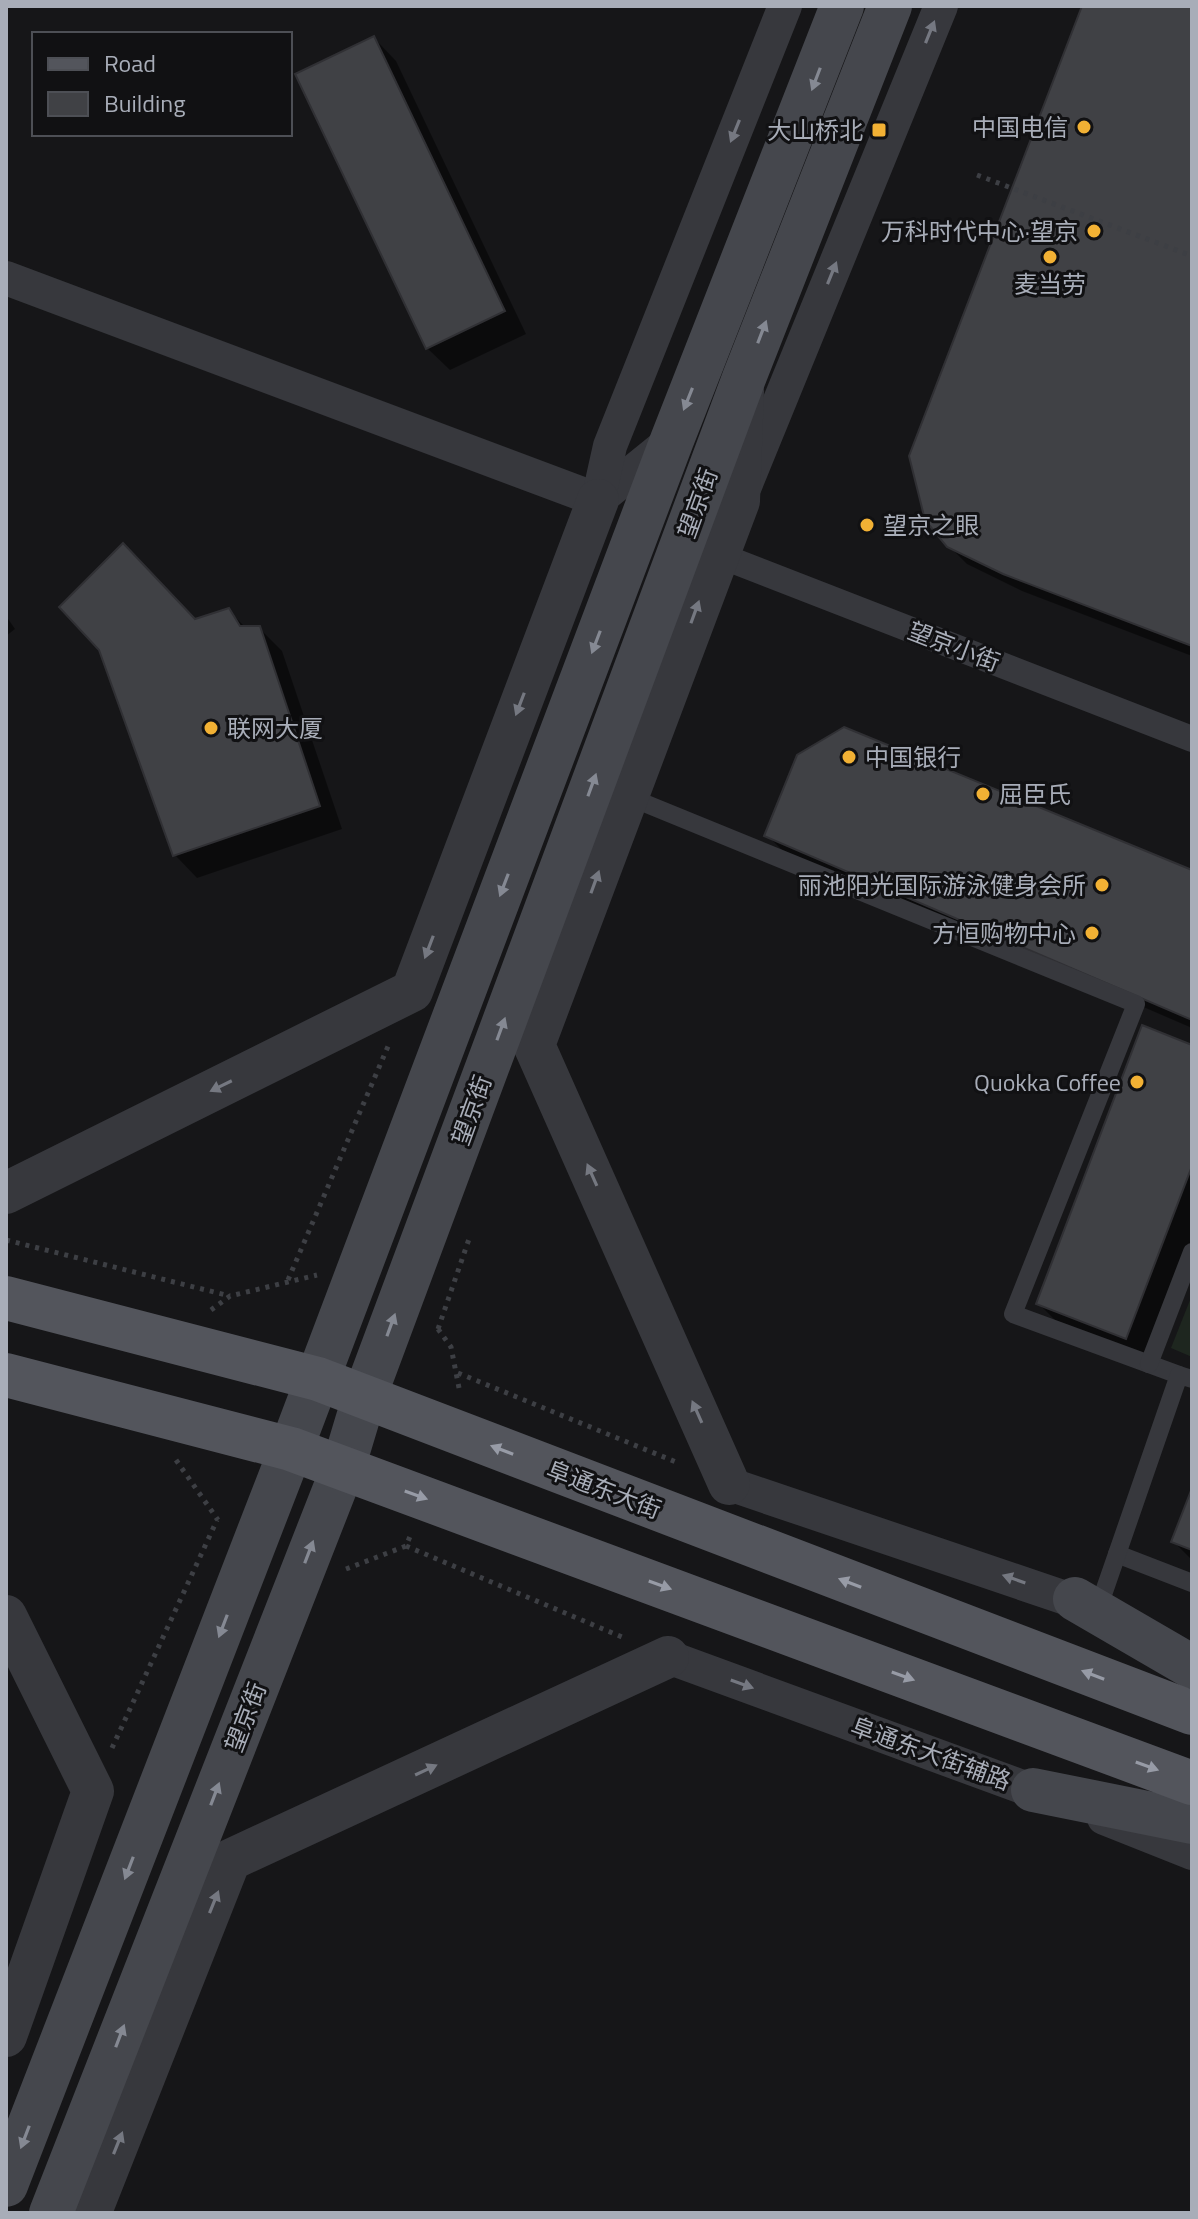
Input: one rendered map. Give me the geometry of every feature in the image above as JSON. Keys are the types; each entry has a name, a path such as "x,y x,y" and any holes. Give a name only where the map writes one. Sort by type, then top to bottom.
{"main road":[{"path":"6,2185 318,1379 672,440 842,6"},
{"name":"望京街","path":"51,2213 343,1468 364,1398 744,378 890,6"},
{"name":"阜通东大街","path":"6,1298 318,1379 1192,1713"},
{"path":"6,1375 291,1449 1192,1783"},
{"path":"1086,1604 1192,1667"},
{"path":"1033,1790 1192,1822"}],"street":[{"path":"6,1193 412,991 598,500 610,446 785,6"},
{"path":"941,6 716,554 534,1045 729,1484 1086,1604 1192,1645"},
{"path":"6,278 598,500"},
{"path":"739,501 744,378"},
{"path":"598,500 672,440"},
{"name":"望京小街","path":"716,554 1192,739"},
{"path":"6,1616 93,1791 6,2036"},
{"path":"85,2213 94,2204 230,1860 668,1657"},
{"name":"阜通东大街辅路","path":"668,1657 1033,1790 1192,1853"}],"lane":[{"path":"627,796 1136,1004 1013,1314 1186,1377 1117,1554 1086,1604"},
{"path":"1149,1364 1192,1252"},
{"path":"1117,1554 1192,1583"}],"path":[{"path":"977,175 1192,256"},
{"path":"288,1280 412,991"},
{"path":"6,1240 230,1296"},
{"path":"200,1318 230,1296 318,1275"},
{"path":"429,1323 438,1329 451,1347 461,1398"},
{"path":"458,1373 729,1484"},
{"path":"173,1450 193,1489 217,1520 227,1523"},
{"path":"93,1791 217,1520"},
{"path":"339,1567 348,1570 406,1546 412,1532"},
{"path":"406,1546 668,1657"}],"shaded area":[{"path":"1192,1295 1192,1357 1171,1348"}],"building":[{"name":"万科时代中心·望京","path":"1082,6 1192,6 1192,646 1003,574 947,547 925,520 909,456"},
{"path":"374,36 505,311 426,349 295,74"},
{"name":"联网大厦","path":"123,543 195,619 229,608 240,626 260,626 320,806 173,856 99,650 59,607"},
{"name":"方恒购物中心","path":"844,727 1192,870 1192,1020 764,836 797,755"},
{"path":"1142,1025 1192,1045 1192,1166 1126,1339 1036,1304"},
{"path":"1192,1488 1192,1550 1171,1542"}],"place":[{"name":"中国电信","path":"1084,127"},
{"name":"大山桥北","path":"879,130"},
{"name":"万科时代中心·望京","path":"1094,231"},
{"name":"麦当劳","path":"1050,257"},
{"name":"望京之眼","path":"867,525"},
{"name":"联网大厦","path":"211,728"},
{"name":"中国银行","path":"849,757"},
{"name":"屈臣氏","path":"983,794"},
{"name":"丽池阳光国际游泳健身会所","path":"1102,885"},
{"name":"方恒购物中心","path":"1092,933"},
{"name":"Quokka Coffee","path":"1137,1082"}]}
